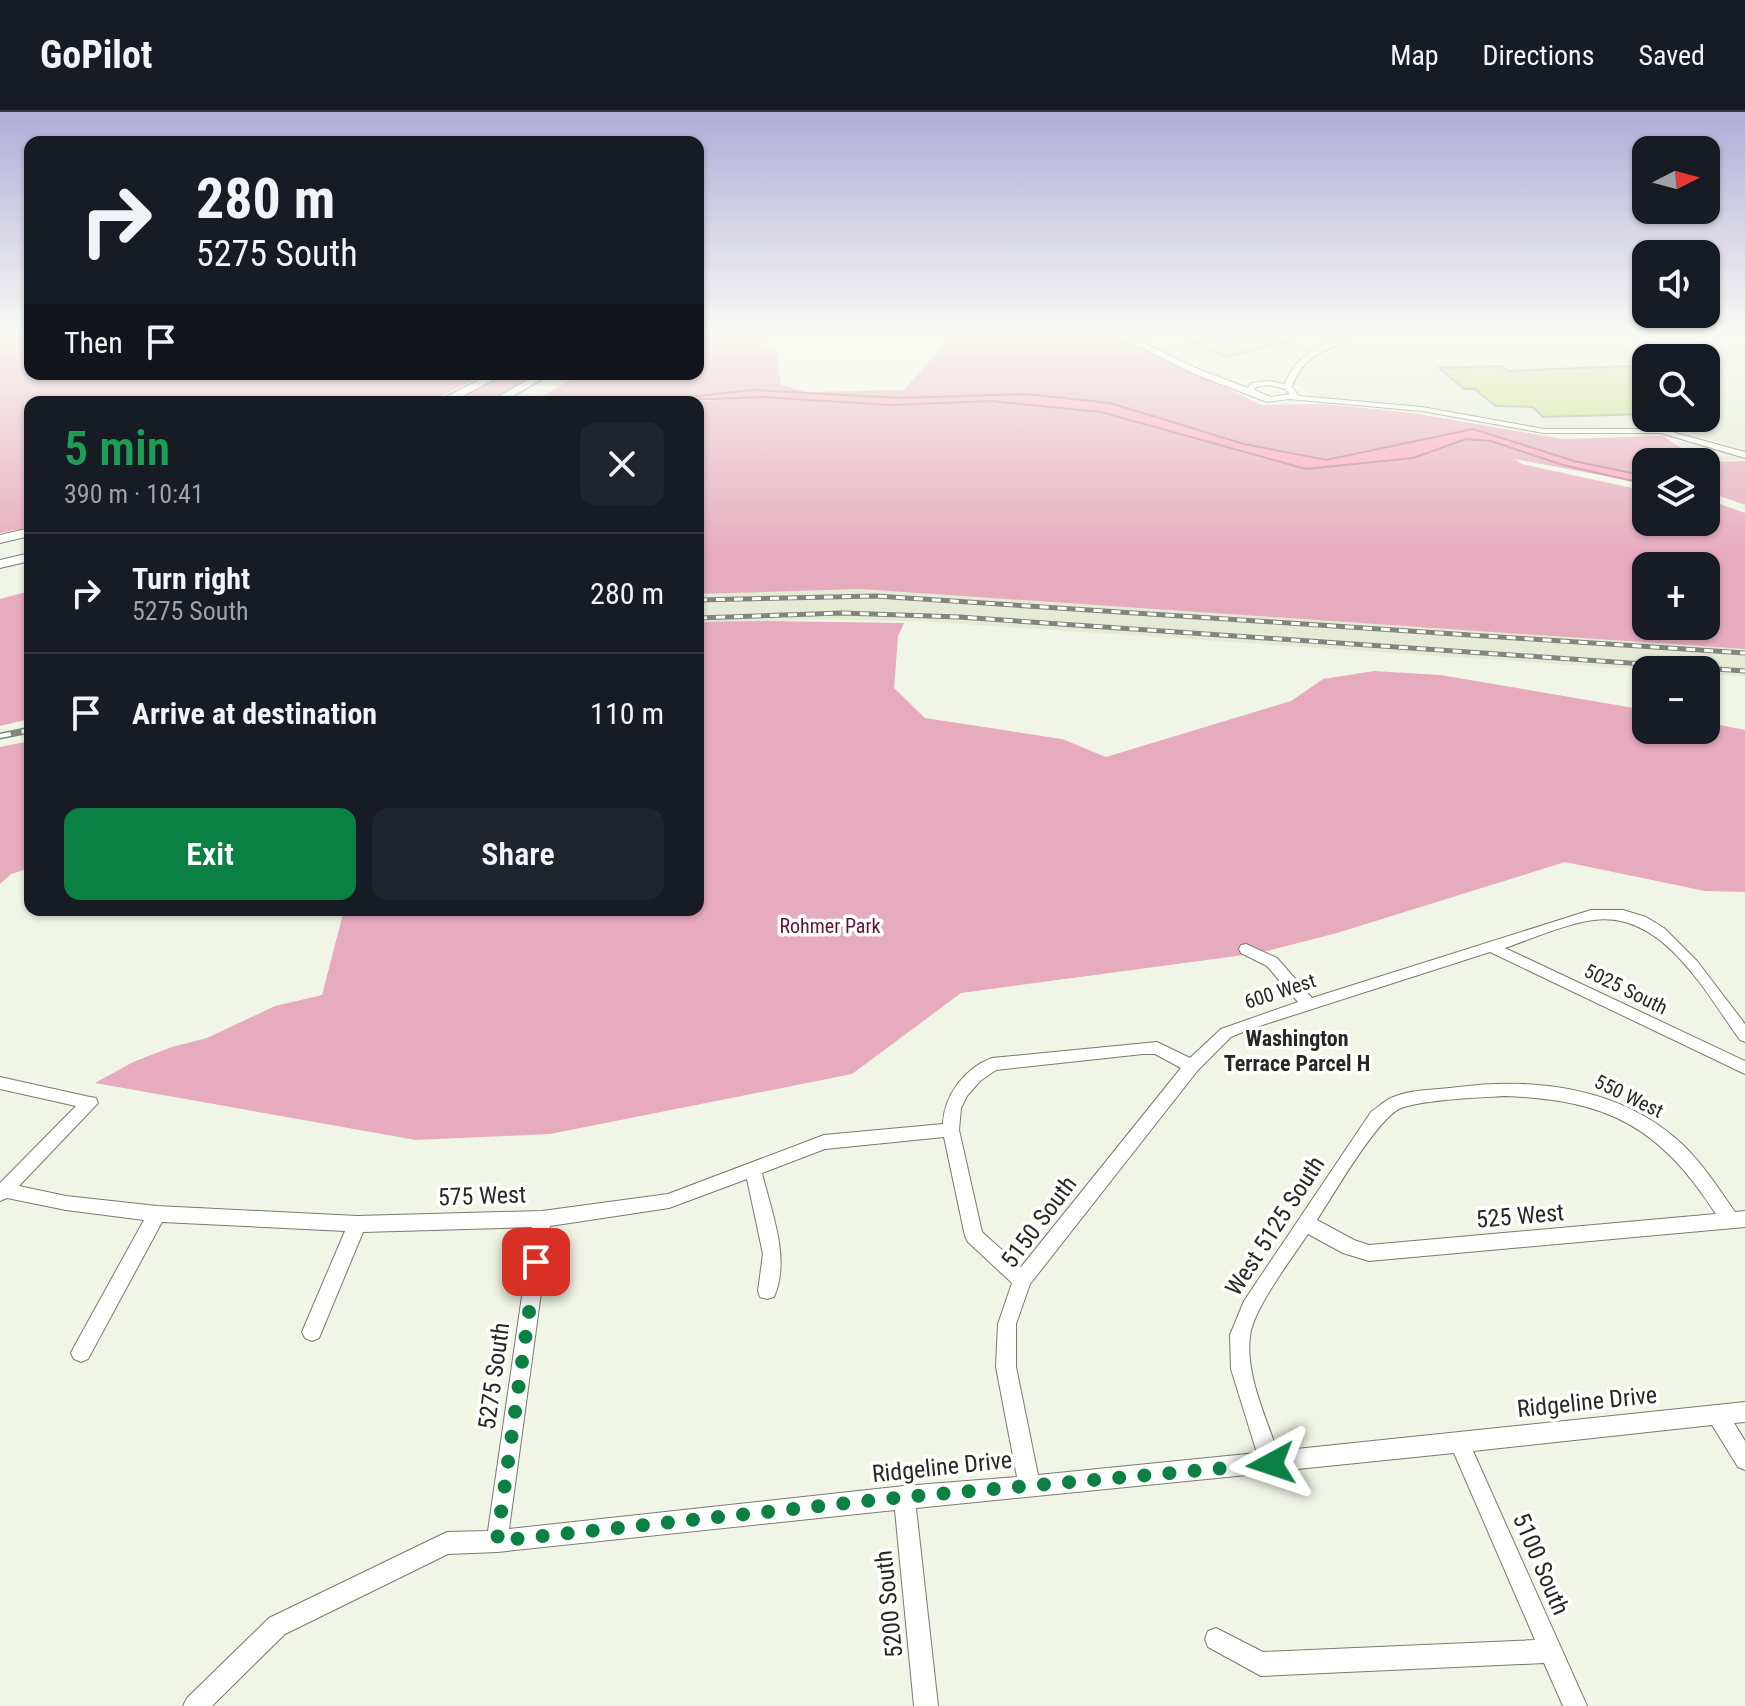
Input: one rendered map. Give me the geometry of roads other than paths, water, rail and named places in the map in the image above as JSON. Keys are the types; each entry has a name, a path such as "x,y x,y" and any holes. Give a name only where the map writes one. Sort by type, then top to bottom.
{"highway":[{"path":"0,539 24,533"},
{"path":"0,564 24,558"}],"street":[{"path":"1396,406 1530,430 1661,431 1745,455"},
{"name":"600 West","path":"1192,1066 1226,1033 1591,915 1624,915 1650,925 1670,940 1745,1036"},
{"name":"5025 South","path":"1491,947 1745,1068"},
{"path":"1246,949 1272,962 1308,1004"},
{"path":"1022,1280 974,1236 951,1130 950,1116 956,1096 973,1076 992,1064 1157,1048 1192,1066"},
{"name":"5150 South","path":"1029,1484 1006,1367 1007,1324 1022,1280 1192,1066"},
{"path":"0,1083 90,1103 2,1192"},
{"name":"550 West","path":"1377,1117 1395,1103 1421,1098 1535,1088 1578,1095 1635,1119 1673,1146 1738,1220"},
{"name":"West 5125 South","path":"1271,1464 1241,1369 1240,1335 1251,1307 1377,1117"},
{"name":"575 West","path":"2,1192 157,1214 357,1224 542,1219 669,1201 824,1142 951,1130"},
{"path":"753,1169 772,1254 767,1291"},
{"path":"81,1353 157,1214"},
{"name":"5275 South","path":"497,1541 542,1219"},
{"name":"525 West","path":"1305,1223 1349,1247 1369,1253 1738,1220"},
{"path":"312,1332 357,1224"},
{"name":"Ridgeline Drive","path":"195,1706 277,1626 447,1543 497,1541 1029,1484 1271,1464 1745,1412"},
{"path":"1717,1415 1745,1460"},
{"name":"5100 South","path":"1459,1442 1575,1706"},
{"name":"5200 South","path":"904,1497 926,1706"},
{"path":"1216,1639 1261,1664 1550,1651"}],"railway":[{"path":"704,600 876,596 1745,653"},
{"path":"704,618 842,613 959,617 1745,671"},
{"path":"0,736 24,731"}],"district":[{"name":"Washington Terrace Parcel H","path":"1297,1050"}],"park label":[{"name":"Rohmer Park","path":"830,926"}]}
